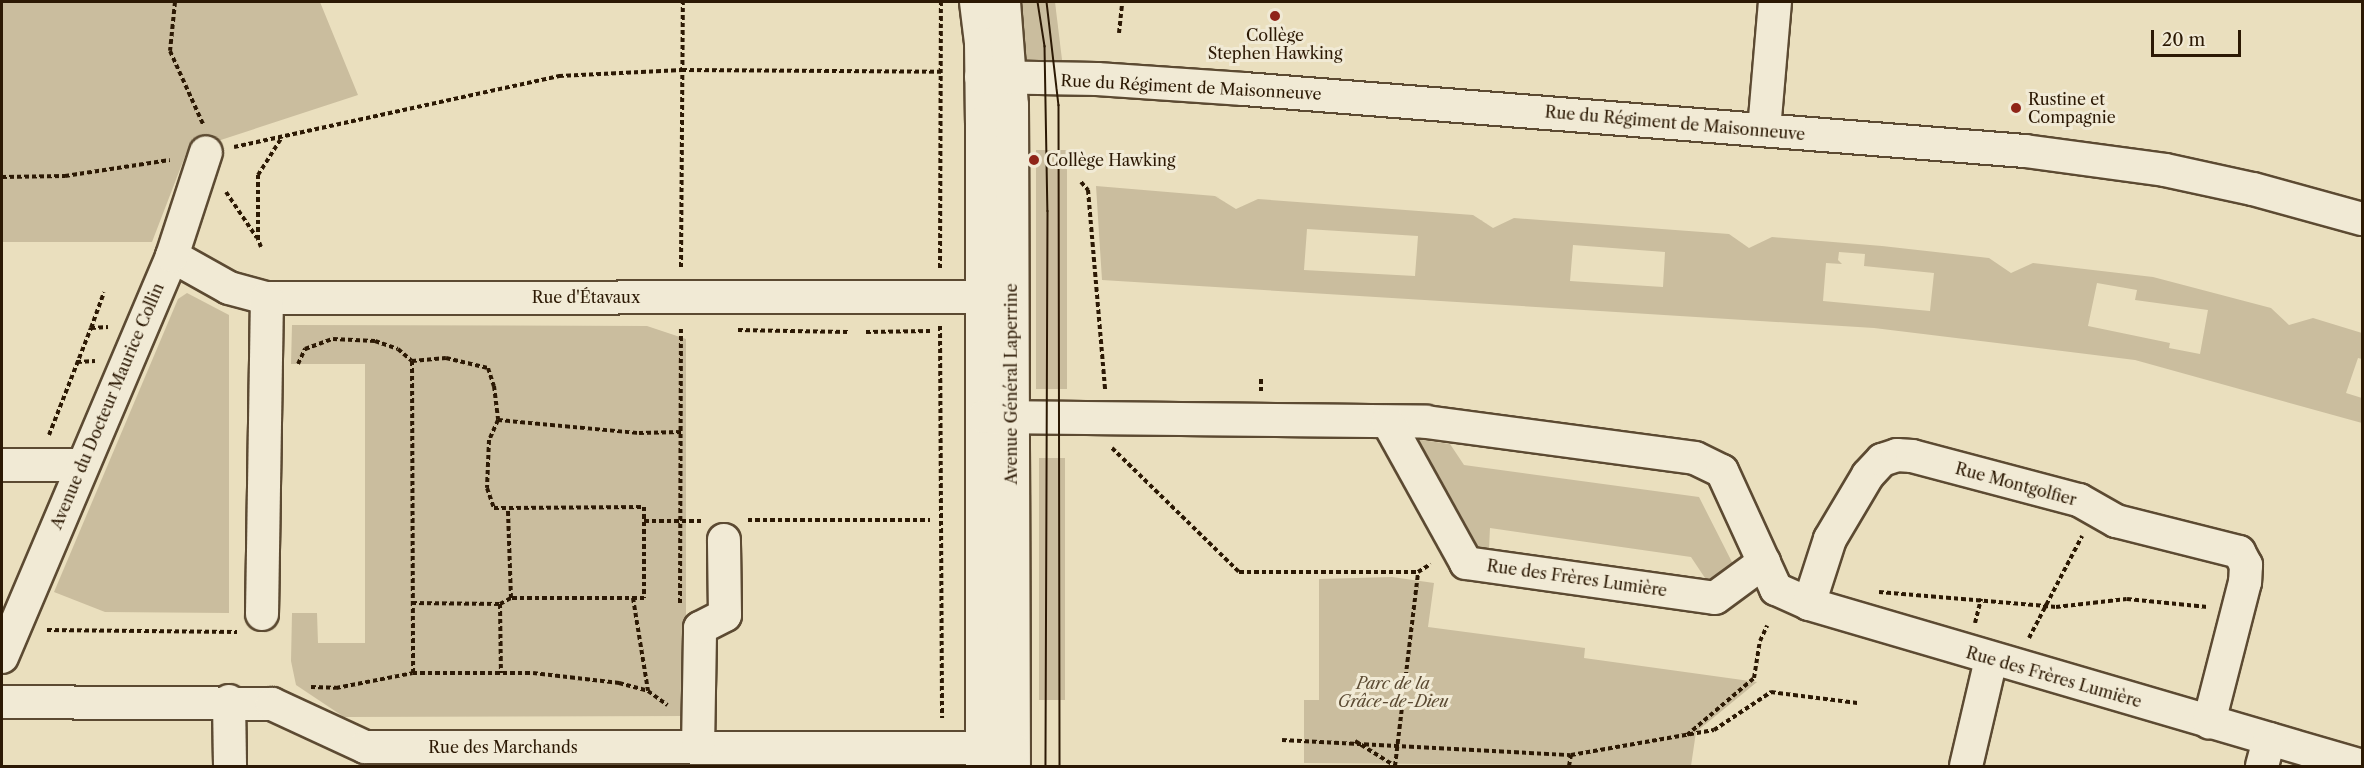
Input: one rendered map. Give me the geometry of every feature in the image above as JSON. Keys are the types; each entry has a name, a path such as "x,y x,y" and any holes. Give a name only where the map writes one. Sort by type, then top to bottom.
{"street":[{"name":"Avenue Général Laperrine","path":"976,2 996,78"},
{"name":"Avenue Général Laperrine","path":"982,757 997,417 996,78 1004,2"},
{"path":"1764,130 1775,2"},
{"name":"Rue du Régiment de Maisonneuve","path":"996,78 1097,79 1244,89 2025,151 2165,170 2253,189 2362,219"},
{"name":"Avenue du Docteur Maurice Collin","path":"2,657 80,465 171,256 206,152"},
{"name":"Rue d'Étavaux","path":"171,256 229,288 267,298 997,297"},
{"path":"253,623 267,298"},
{"name":"Avenue Général Laperrine","path":"997,417 1014,757"},
{"name":"Rue des Frères Lumière","path":"997,417 1426,422 1695,458 1722,471 1776,589 1809,604 2209,722 2265,753 2362,766"},
{"name":"Rue des Frères Lumière","path":"1388,422 1466,563 1715,598 1764,562"},
{"name":"Rue Montgolfier","path":"1809,604 1830,539 1851,500 1882,460 1897,455 2079,500 2116,521 2239,552 2246,566 2240,609 2209,722"},
{"path":"2,465 80,465"},
{"path":"703,754 700,628 724,615 727,527"},
{"path":"1966,766 1991,659"},
{"path":"2,685 2,703"},
{"path":"229,701 230,766"},
{"name":"Rue des Marchands","path":"2,703 229,701 285,707 365,747 1014,757"}],"path":[{"path":"175,2 170,51 210,140 206,152"},
{"path":"681,267 683,2"},
{"path":"940,275 943,72 941,2"},
{"path":"1119,33 1122,2"},
{"path":"2,177 65,176 206,152 559,76 682,70 943,72"},
{"path":"258,238 258,175 282,137"},
{"path":"1081,182 1088,190 1105,396"},
{"path":"222,186 258,238 261,247"},
{"path":"54,441 47,433 104,292"},
{"path":"940,321 942,724"},
{"path":"91,328 112,327"},
{"path":"729,327 747,333 848,332"},
{"path":"680,611 681,328"},
{"path":"866,332 930,332"},
{"path":"297,368 305,349 333,339 375,341 398,349 412,361 446,358 488,368 498,420 489,440 487,488 494,508 508,511 644,507 644,597 511,598 500,604 412,603"},
{"path":"412,361 412,673"},
{"path":"498,420 639,433 681,432"},
{"path":"1110,446 1119,459 1239,572 1418,572 1434,562"},
{"path":"2029,639 2096,510"},
{"path":"508,511 511,598"},
{"path":"644,521 681,520 727,527 930,519"},
{"path":"1355,741 1396,766 1418,572"},
{"path":"1876,594 1885,590 2045,606 2127,598 2240,609"},
{"path":"633,598 648,691"},
{"path":"1974,623 1981,599"},
{"path":"500,604 501,674"},
{"path":"42,629 59,633 253,623"},
{"path":"1686,735 1754,678 1760,641 1767,626"},
{"path":"301,686 336,688 412,673 501,674 597,681 648,691 667,705"},
{"path":"1282,740 1355,741 1571,755 1714,730 1771,692 1857,703"},
{"path":"1569,766 1571,755"}],"green space":[{"path":"2,2 320,2 358,95 187,151 152,242 2,242"},
{"path":"1011,2 1055,2 1063,68 1019,64"},
{"path":"1036,150 1067,150 1067,389 1036,389"},
{"path":"1096,186 1215,196 1236,209 1258,199 1473,215 1493,228 1514,218 1729,234 1749,248 1772,237 1989,258 2011,273 2033,263 2153,277 2271,308 2289,325 2313,318 2362,333 2362,359 2358,358 2346,393 2362,398 2362,423 2135,360 1874,328 1102,280","holes":["1307,229 1418,236 1415,276 1304,270","1573,245 1665,252 1663,287 1570,281","1839,252 1865,254 1864,266 1934,273 1930,311 1823,301 1826,263 1842,264 1838,260","2097,283 2137,290 2135,300 2208,310 2200,354 2169,348 2170,343 2088,326"]},
{"path":"187,293 229,315 229,613 105,612 54,592 178,299"},
{"path":"292,325 647,326 686,339 686,716 344,717 296,685 291,661 292,613 317,613 318,643 365,643 365,364 291,364"},
{"path":"1414,439 1450,444 1464,465 1699,497 1734,566 1707,581 1691,557 1490,528 1489,549 1472,547"},
{"path":"1039,458 1065,458 1065,700 1039,700"},
{"name":"Parc de la Grâce-de-Dieu","path":"1392,577 1434,583 1428,627 1585,648 1584,658 1757,682 1696,732 1691,766 1304,763 1304,700 1319,700 1319,579"}],"tram line":[{"path":"1038,2 1045,46 1048,211 1046,766"},
{"path":"1047,2 1059,105 1060,766"}],"place":[{"name":"Collège Stephen Hawking","path":"1275,16"},
{"name":"Rustine et Compagnie","path":"2016,108"},
{"name":"Collège Hawking","path":"1034,160"}]}
